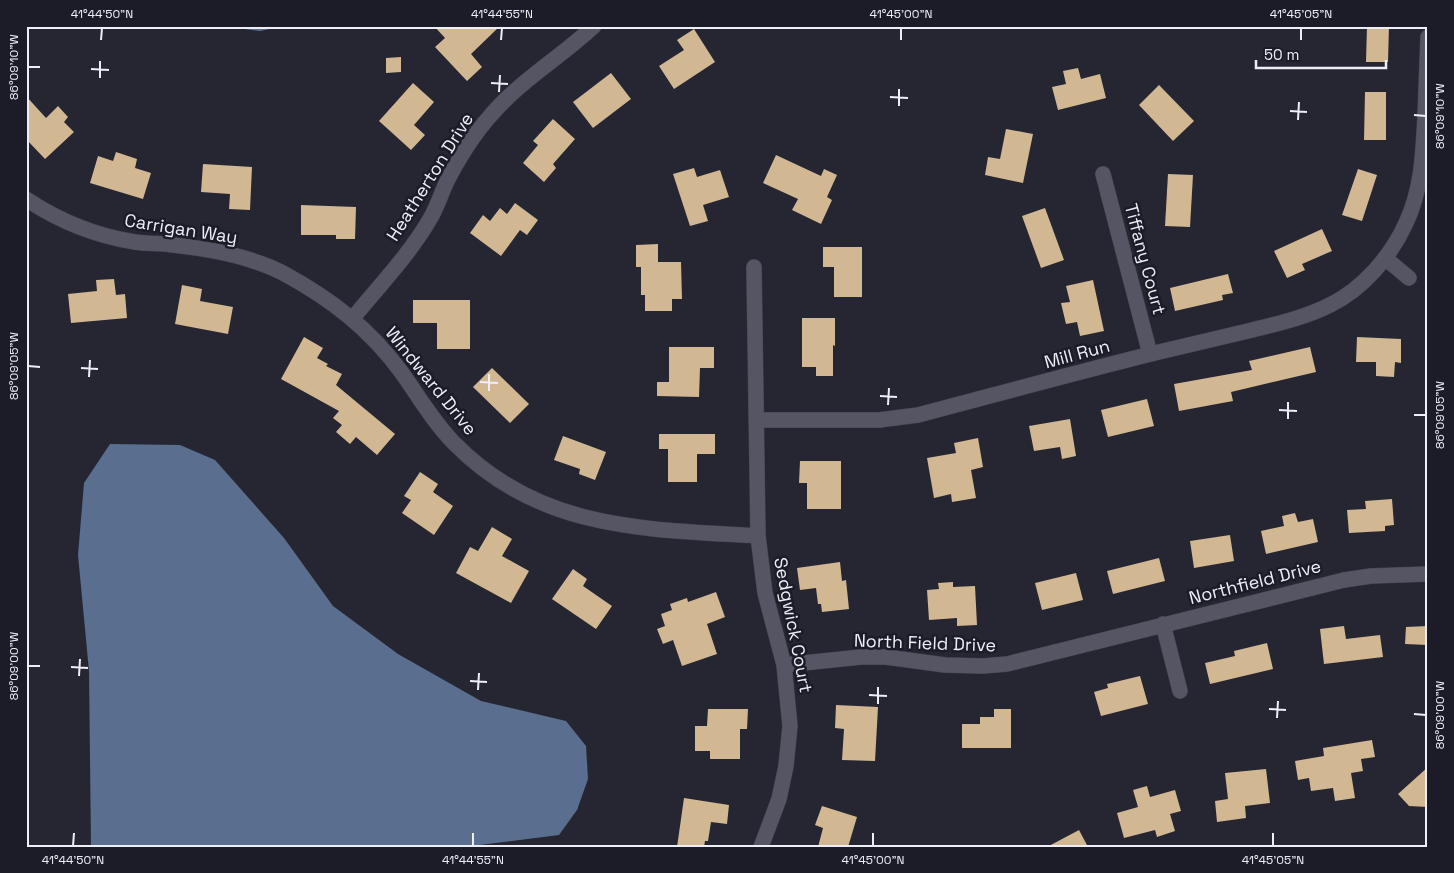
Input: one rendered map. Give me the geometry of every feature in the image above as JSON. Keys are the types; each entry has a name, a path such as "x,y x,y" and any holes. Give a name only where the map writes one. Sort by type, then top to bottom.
{"street":[{"name":"Heatherton Drive","path":"353,318 414,244 430,218 447,182 468,145 491,115 517,87 577,43 594,26"},
{"name":"Mill Run","path":"758,420 879,420 918,415 1150,354 1279,324 1308,315 1332,304 1356,288 1385,258 1397,242 1407,223 1417,196 1422,172 1428,36"},
{"name":"Tiffany Court","path":"1103,174 1150,354"},
{"name":"Carrigan Way","path":"26,199 74,226 108,236 136,242 212,250 249,260 281,272 312,289 353,318"},
{"path":"1385,258 1409,278"},
{"name":"Sedgwick Court","path":"754,267 758,420 758,536 765,593 784,665 790,726 786,766 779,799 761,847"},
{"name":"Windward Drive","path":"353,318 380,346 436,422 455,444 485,469 516,489 548,506 608,523 646,529 758,536"},
{"name":"Northfield Drive","path":"1094,642 1344,580 1371,576 1428,574"},
{"path":"1162,624 1180,691"},
{"name":"North Field Drive","path":"784,665 861,657 886,657 945,665 983,666 1006,664 1094,642"}],"water":[{"path":"222,26 284,26 260,31"},
{"path":"110,444 180,445 215,460 284,538 333,606 398,654 481,701 566,721 586,746 588,779 577,810 559,835 463,847 91,847 89,671 78,555 84,483"}],"building":[{"path":"434,26 500,26 471,54 482,67 467,81 435,47 445,38"},
{"path":"1367,26 1389,26 1388,62 1366,62"},
{"path":"694,29 715,62 674,89 659,66 684,50 677,40"},
{"path":"401,57 401,72 386,73 386,58"},
{"path":"1078,68 1081,79 1100,74 1106,98 1058,110 1052,87 1066,84 1063,71"},
{"path":"611,73 631,99 593,128 573,102"},
{"path":"413,83 434,102 414,125 425,135 411,150 379,121"},
{"path":"1159,85 1194,121 1173,141 1139,105"},
{"path":"1365,92 1386,92 1386,140 1364,140"},
{"path":"26,96 46,118 58,106 68,117 64,122 74,132 45,159 26,139"},
{"path":"553,119 575,139 553,164 556,168 544,182 523,163 538,145 533,141"},
{"path":"1006,129 1033,134 1023,183 985,175 988,157 1000,159"},
{"path":"116,152 137,159 135,168 151,173 143,199 90,183 98,156 113,161"},
{"path":"776,155 821,176 824,169 837,175 827,197 832,200 821,224 792,210 798,199 763,183"},
{"path":"203,164 252,167 250,210 229,209 230,194 201,192"},
{"path":"694,168 697,177 720,170 729,197 703,205 708,221 690,226 673,174"},
{"path":"1358,169 1377,175 1362,221 1342,215"},
{"path":"1168,174 1193,175 1190,227 1165,226"},
{"path":"515,203 538,220 527,235 520,230 501,256 470,233 483,215 490,221 500,208 507,214"},
{"path":"301,205 356,207 355,239 336,239 336,235 301,235"},
{"path":"1045,208 1064,260 1041,268 1022,216"},
{"path":"1322,229 1332,251 1302,264 1305,270 1287,278 1274,251"},
{"path":"658,244 658,262 681,262 682,299 672,299 672,311 645,311 645,295 641,295 641,267 636,267 636,245"},
{"path":"823,247 862,247 862,297 834,297 834,267 823,267"},
{"path":"1228,274 1233,293 1222,295 1223,300 1175,311 1170,288"},
{"path":"114,279 116,295 125,294 127,318 71,323 68,294 97,291 96,280"},
{"path":"1093,280 1104,331 1080,336 1077,322 1066,324 1061,303 1070,302 1066,286"},
{"path":"182,285 202,289 200,301 233,307 228,334 175,324"},
{"path":"413,300 470,300 470,349 437,349 437,323 413,323"},
{"path":"802,318 835,318 833,376 816,376 816,367 802,367"},
{"path":"304,337 323,348 317,358 328,364 326,366 342,374 336,385 395,434 377,455 356,437 350,444 336,432 342,425 333,418 339,411 281,379"},
{"path":"1357,337 1401,339 1401,363 1395,362 1394,377 1376,376 1376,362 1356,362"},
{"path":"669,347 714,347 714,368 700,368 699,397 657,396 657,382 669,382"},
{"path":"1310,347 1316,372 1231,392 1233,401 1179,411 1174,384 1252,370 1249,361"},
{"path":"492,368 529,404 510,423 473,387"},
{"path":"1147,399 1154,426 1108,437 1101,410"},
{"path":"1070,419 1076,456 1062,459 1060,447 1034,451 1029,426"},
{"path":"659,434 715,434 715,454 697,454 697,482 668,482 668,449 659,449"},
{"path":"563,436 606,452 595,480 579,474 580,469 554,460"},
{"path":"978,438 983,467 971,470 976,498 952,502 951,494 934,498 927,458 956,453 954,443"},
{"path":"800,461 841,461 841,509 807,509 807,483 799,483"},
{"path":"420,472 438,484 433,492 453,506 434,535 402,513 411,500 404,496"},
{"path":"1392,499 1394,525 1385,526 1385,531 1349,533 1347,510 1366,509 1365,501"},
{"path":"1295,513 1298,522 1313,519 1318,542 1266,554 1261,531 1284,526 1282,516"},
{"path":"492,527 512,539 502,556 529,571 511,603 456,573 470,547 478,551"},
{"path":"1230,535 1234,561 1194,568 1190,541"},
{"path":"1159,558 1165,581 1113,594 1107,571"},
{"path":"840,562 842,581 846,580 849,609 822,612 821,604 818,604 816,588 800,590 797,568"},
{"path":"573,569 587,579 583,586 612,606 596,629 552,599"},
{"path":"1076,573 1083,600 1042,610 1035,583"},
{"path":"953,582 953,587 975,586 977,625 957,626 957,618 929,620 927,590 939,589 938,583"},
{"path":"716,592 725,617 707,624 717,654 682,666 673,640 663,644 657,629 665,626 661,614 672,610 670,604 687,598 688,602"},
{"path":"1344,626 1346,639 1380,635 1383,657 1324,664 1320,629"},
{"path":"1428,626 1428,645 1405,644 1406,627"},
{"path":"1267,643 1273,669 1210,684 1205,663 1235,656 1234,651"},
{"path":"1140,676 1148,704 1101,716 1094,692 1108,688 1107,684"},
{"path":"836,705 878,707 875,761 842,760 844,729 835,728"},
{"path":"708,709 748,709 747,729 740,729 740,759 710,759 710,751 695,751 695,726 707,726"},
{"path":"994,709 1011,709 1011,748 962,748 962,724 980,724 980,717 994,717"},
{"path":"1372,740 1375,757 1361,759 1363,771 1351,773 1355,798 1335,801 1333,788 1311,791 1309,778 1298,780 1295,761 1324,756 1323,748"},
{"path":"1428,767 1428,807 1409,806 1398,794"},
{"path":"1266,769 1270,803 1245,806 1246,818 1217,822 1215,801 1228,799 1225,773"},
{"path":"1147,786 1150,797 1175,790 1181,811 1170,814 1175,831 1157,837 1155,830 1124,838 1117,813 1138,807 1133,790"},
{"path":"684,798 729,805 727,824 711,822 708,841 705,841 704,847 677,847"},
{"path":"822,806 857,817 848,847 818,847 823,828 815,825"},
{"path":"1079,830 1088,847 1047,847"}]}
